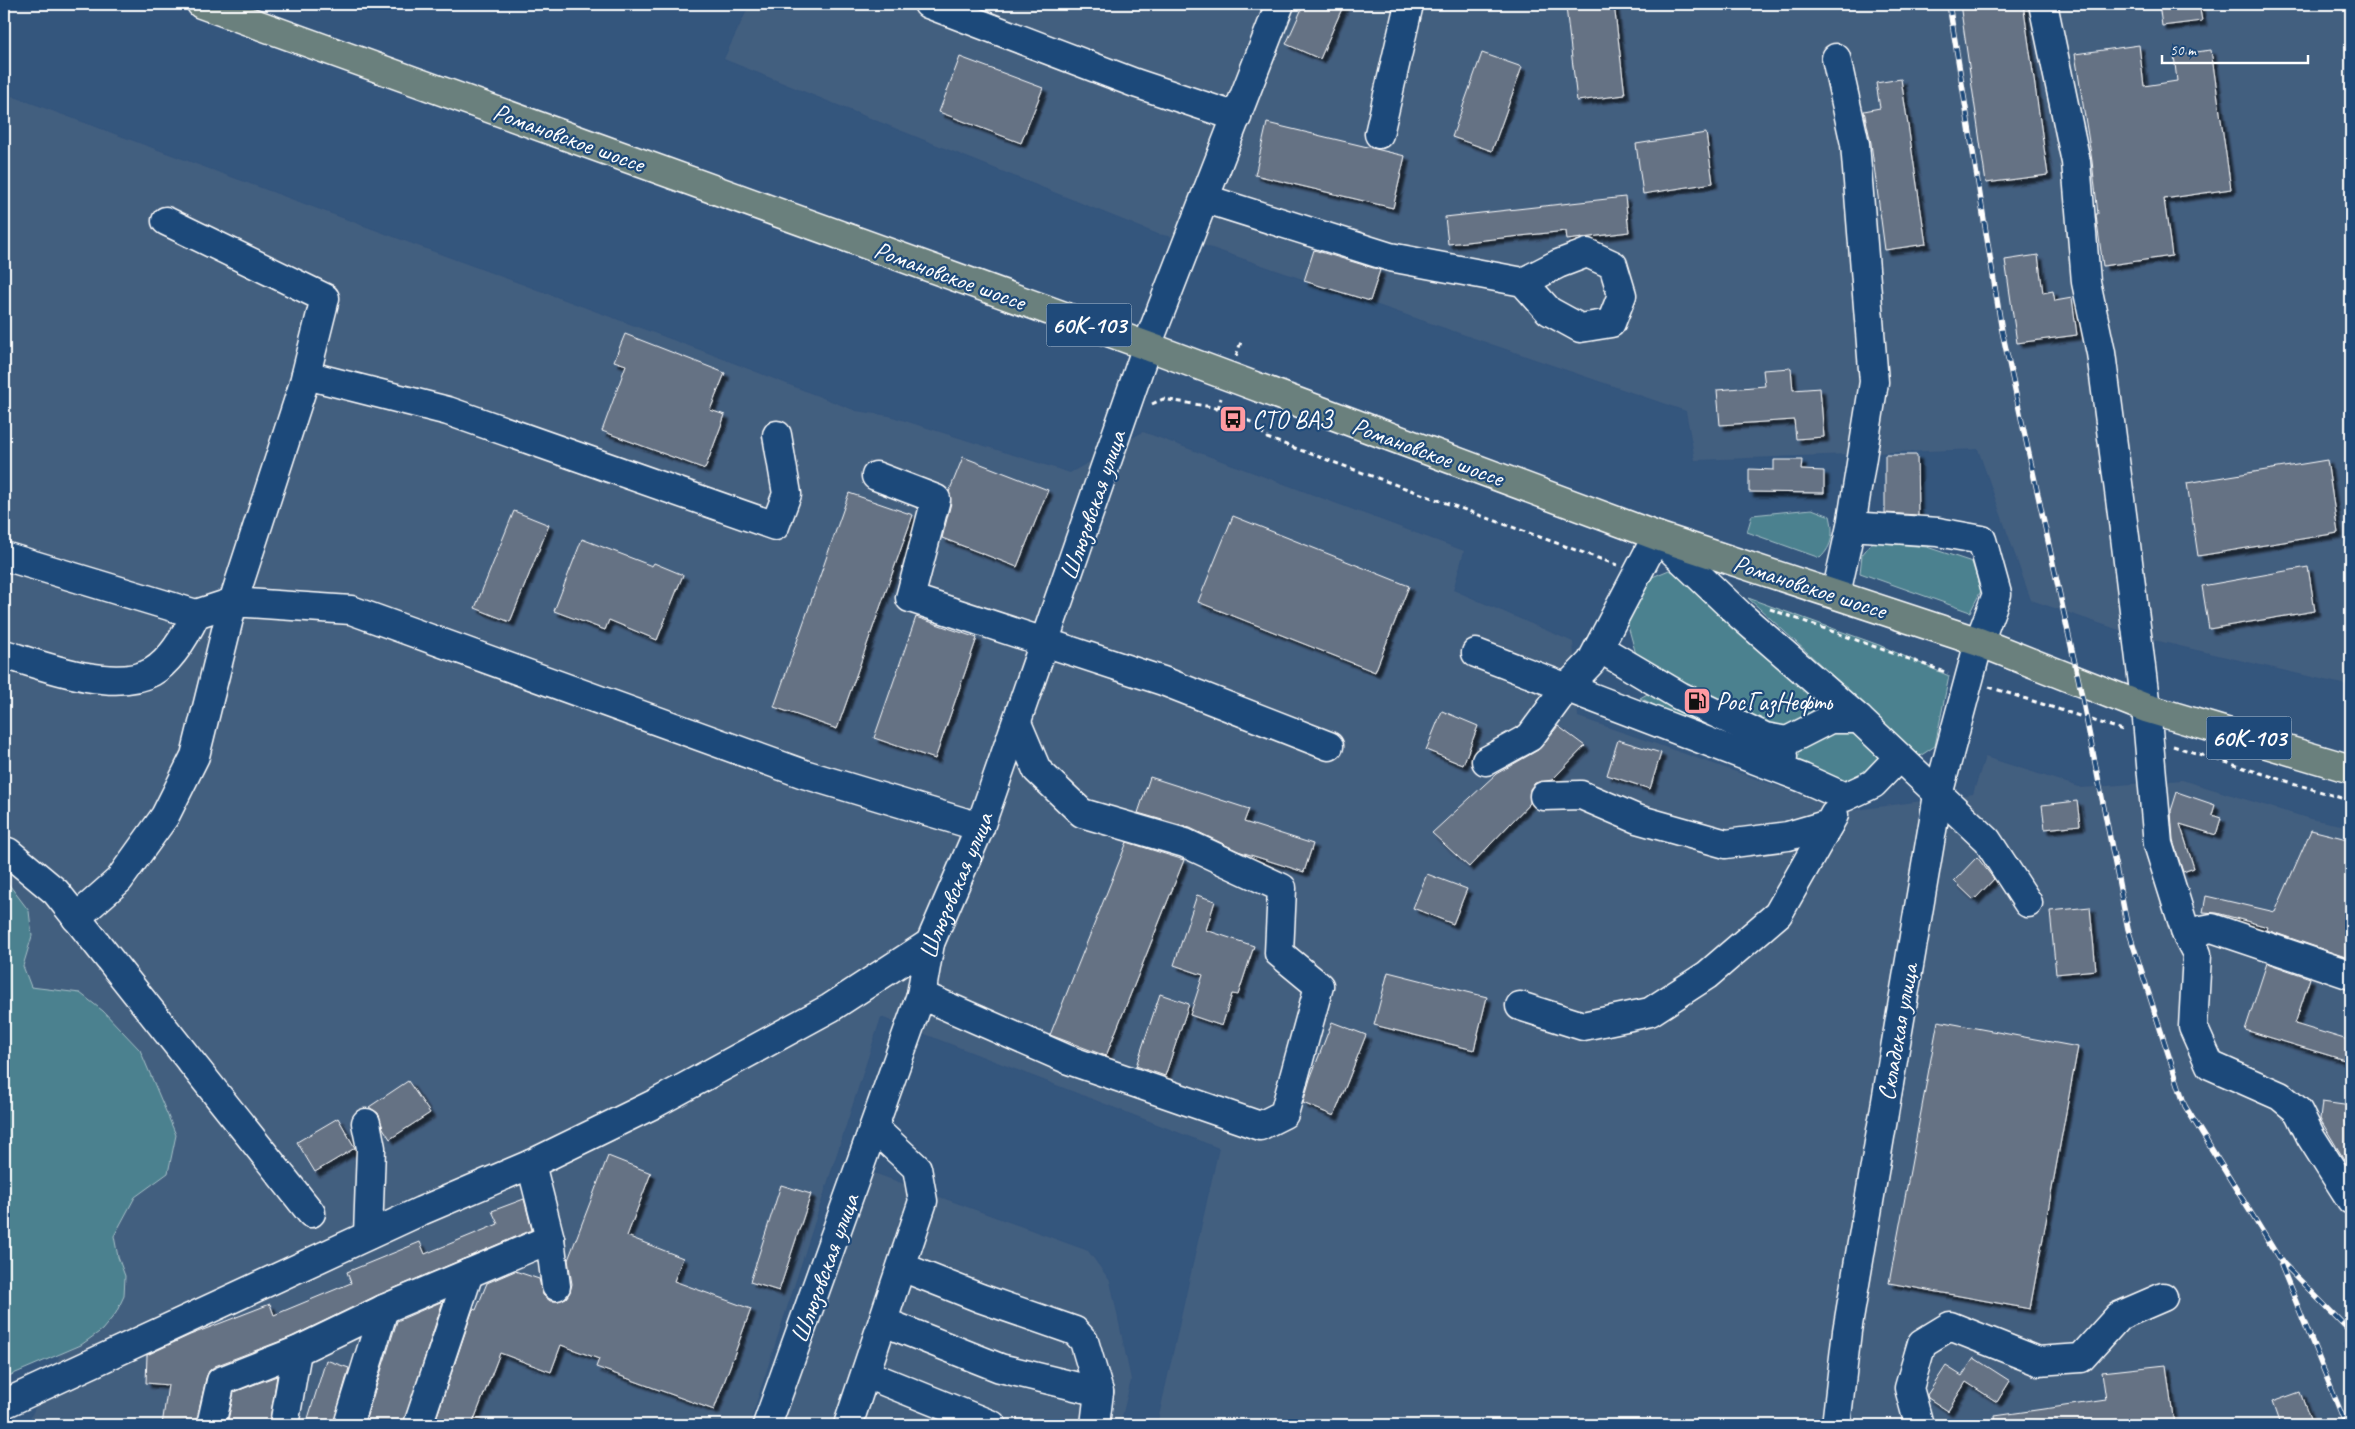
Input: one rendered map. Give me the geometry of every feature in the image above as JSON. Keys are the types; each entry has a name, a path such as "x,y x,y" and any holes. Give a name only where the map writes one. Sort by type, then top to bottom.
{"main road":[{"name":"Романовское шоссе","path":"201,4 1147,346 1657,536 1979,642 2146,708 2351,769"}],"street":[{"path":"928,4 1135,83 1237,117"},
{"name":"Шлюзовская улица","path":"767,1425 921,995 930,944 980,828 1147,346 1206,199 1280,4"},
{"path":"1380,134 1409,4"},
{"path":"2042,4 2076,162 2086,282 2102,363 2146,708 2158,844 2186,933 2197,954 2193,1027 2210,1065 2280,1096 2298,1111 2311,1137 2351,1200"},
{"path":"1836,58 1855,144 1874,382 1851,526 1836,594"},
{"path":"1206,199 1390,257 1523,282"},
{"path":"76,918 119,880 165,816 196,756 233,602 306,375 325,298 166,221"},
{"path":"306,375 448,411 775,526 787,494 777,435"},
{"path":"876,476 936,499 910,598 1163,681 1329,746"},
{"name":"Складская улица","path":"1836,1425 1847,1330 1938,795 1979,642 1996,594 1982,540 1938,532 1851,526"},
{"path":"1486,761 1530,737 1566,688 1591,662 1657,536 1741,616 1859,720 1987,840 2028,903"},
{"path":"4,556 196,614 233,602 351,610 804,774 980,828"},
{"path":"4,654 65,674 127,680 153,671 182,642 196,614"},
{"path":"1599,648 1680,696 1765,737 1786,741 1830,719 1859,720"},
{"path":"1476,653 1803,778 1845,797"},
{"path":"921,995 1069,1060 1260,1126 1284,1114 1319,986 1279,953 1282,888 1185,843 1082,813 1038,770 1017,723"},
{"path":"1786,741 1780,754 1803,778"},
{"path":"1520,1006 1583,1026 1650,1012 1707,975 1778,914 1845,797 1873,784 1898,757"},
{"path":"1544,796 1581,795 1637,819 1726,844 1788,836 1829,824"},
{"path":"4,851 8,852 56,892 311,1213"},
{"path":"2186,933 2212,928 2351,975"},
{"path":"4,1404 368,1235 531,1164 654,1104 830,1008 930,944"},
{"path":"366,1124 371,1148 368,1235"},
{"path":"848,1425 884,1322 922,1201 916,1168 874,1128"},
{"path":"531,1164 550,1239 556,1286"},
{"path":"211,1425 221,1381 296,1351 384,1309 550,1239"},
{"path":"902,1267 980,1298 1074,1331 1084,1341 1099,1392 1095,1425"},
{"path":"418,1425 469,1273"},
{"path":"1919,1425 1910,1388 1922,1343 1950,1326 2038,1361 2081,1358 2119,1316 2163,1297"},
{"path":"348,1425 384,1309"},
{"path":"884,1322 1000,1368 1099,1392"},
{"path":"284,1425 296,1351"},
{"path":"866,1374 992,1425"}],"shaded area":[{"path":"750,4 2351,4 2351,686 2137,636 2031,600 1978,449 1695,460 1686,411 1189,240 1158,234 724,59"},
{"path":"6,94 705,352 856,411 889,416 1070,473 1143,432 1464,551 1453,590 1573,642 1578,717 1849,811 1973,794 1985,757 2082,788 2182,780 2310,819 2351,827 2351,1338 2342,1344 2351,1364 2351,1425 1157,1425 1219,1148 881,1017 749,1425 27,1425 76,1321 4,1227 4,97"},
{"path":"871,1172 1088,1251 1110,1281 1131,1380 1120,1425 779,1425"}],"green space":[{"path":"1812,509 1830,516 1831,522 1830,544 1820,558 1747,532 1752,515"},
{"path":"1872,542 1927,547 1972,562 1981,591 1970,612 1860,573 1862,555"},
{"path":"1669,570 1706,587 1810,688 1819,703 1801,723 1771,729 1637,658 1625,615 1650,578"},
{"path":"1748,598 1879,645 1949,676 1935,746 1920,756"},
{"path":"1651,692 1735,730 1725,735 1687,721 1640,698"},
{"path":"1845,729 1869,742 1880,762 1852,787 1797,764 1794,751 1811,733"},
{"path":"4,878 29,911 32,936 23,966 31,987 80,993 103,1011 140,1050 176,1135 168,1173 135,1197 114,1236 118,1257 125,1276 124,1296 116,1313 102,1330 81,1345 4,1378"}],"building":[{"path":"1304,4 1344,4 1320,59 1286,44"},
{"path":"1589,4 1614,4 1625,95 1577,101 1566,7"},
{"path":"1960,4 2023,4 2048,175 1986,183"},
{"path":"2159,4 2199,4 2202,21 2162,26"},
{"path":"2139,45 2144,86 2177,81 2174,55 2211,50 2231,189 2164,199 2172,256 2103,266 2096,214 2098,214 2092,161 2075,54"},
{"path":"1482,53 1522,67 1492,151 1452,137"},
{"path":"960,57 1043,88 1021,143 939,112"},
{"path":"1901,79 1926,244 1885,250 1871,143 1864,111 1880,108 1876,83"},
{"path":"1267,123 1405,156 1393,208 1255,175"},
{"path":"1706,133 1713,183 1643,194 1636,144"},
{"path":"1625,197 1629,232 1567,240 1566,231 1448,244 1445,217"},
{"path":"1314,250 1380,270 1370,301 1304,281"},
{"path":"2038,255 2043,293 2053,291 2055,301 2072,298 2077,335 2017,343 2005,260"},
{"path":"625,334 725,373 710,410 725,415 705,469 602,431 626,365 614,361"},
{"path":"1791,368 1793,390 1820,388 1824,437 1796,439 1794,420 1720,425 1717,390 1765,386 1763,370"},
{"path":"1885,455 1917,455 1918,515 1885,513"},
{"path":"963,457 1048,490 1017,567 942,538 951,503 949,492"},
{"path":"1774,460 1802,460 1801,470 1824,471 1824,493 1749,492 1749,469 1774,470"},
{"path":"2327,460 2338,533 2198,556 2187,483"},
{"path":"849,493 913,515 837,729 774,707"},
{"path":"514,511 549,525 510,622 475,608"},
{"path":"1233,516 1409,586 1375,672 1198,602"},
{"path":"582,539 652,566 654,563 683,575 657,640 609,620 605,630 554,611"},
{"path":"2308,567 2315,611 2209,629 2202,586"},
{"path":"916,617 977,638 935,759 874,738"},
{"path":"1442,711 1478,726 1463,765 1426,750"},
{"path":"1558,726 1585,746 1552,780 1535,783 1530,789 1530,803 1469,867 1432,833 1496,774 1538,750"},
{"path":"1618,740 1661,753 1650,789 1607,775"},
{"path":"1150,777 1249,809 1244,822 1313,844 1304,872 1238,851 1190,828 1138,813"},
{"path":"2177,792 2215,805 2212,815 2221,818 2216,835 2180,824 2194,868 2183,872 2173,841 2171,811"},
{"path":"2077,801 2080,825 2045,829 2042,805"},
{"path":"2311,830 2351,840 2351,959 2267,930 2268,927 2217,913 2203,912 2206,896 2275,912"},
{"path":"1127,842 1184,860 1106,1056 1050,1035"},
{"path":"1977,857 1994,879 1974,900 1954,881"},
{"path":"1427,874 1467,889 1453,924 1413,908"},
{"path":"1197,895 1215,901 1206,930 1254,946 1238,995 1232,994 1222,1026 1190,1015 1203,975 1174,965"},
{"path":"2090,907 2096,970 2056,974 2050,911"},
{"path":"2267,963 2310,978 2295,1024 2351,1041 2351,1062 2245,1030"},
{"path":"1388,972 1487,997 1474,1050 1374,1025"},
{"path":"1160,994 1189,1004 1165,1076 1136,1066"},
{"path":"1938,1021 2078,1047 2030,1309 1889,1283"},
{"path":"1332,1022 1366,1035 1334,1116 1303,1103"},
{"path":"408,1081 430,1113 390,1139 383,1128 378,1113 369,1107"},
{"path":"2322,1102 2351,1106 2351,1171 2320,1119"},
{"path":"338,1118 355,1148 315,1172 297,1142"},
{"path":"608,1156 651,1173 627,1236 683,1258 674,1281 751,1309 714,1410 596,1367 599,1359 561,1345 551,1372 500,1353 472,1425 434,1425 473,1309 476,1310 487,1283 515,1271 539,1279 543,1295 550,1301 566,1298 570,1292 572,1284 568,1260"},
{"path":"781,1185 811,1194 779,1291 750,1282"},
{"path":"524,1199 532,1230 378,1295 291,1337 215,1366 209,1371 206,1378 196,1425 162,1425 168,1385 146,1383 147,1355 190,1335 270,1304 274,1315 351,1283 347,1272 420,1242 425,1254 498,1224 492,1211"},
{"path":"443,1301 403,1425 364,1425 397,1321"},
{"path":"1974,1358 2010,1381 1997,1402 1966,1382 1948,1411 1928,1398 1927,1395 1946,1366 1962,1376"},
{"path":"326,1360 349,1368 333,1425 306,1425"},
{"path":"2166,1365 2174,1425 1996,1425 1995,1416 2106,1400 2102,1372"},
{"path":"277,1376 269,1425 227,1425 234,1392"},
{"path":"2300,1392 2312,1425 2280,1425 2272,1402"}],"railway":[{"path":"1949,4 2002,331 2079,682 2128,929 2185,1106 2280,1260 2351,1332"},
{"path":"2281,1265 2346,1425"}],"place":[{"name":"СТО ВАЗ","path":"1233,419"},
{"name":"РосГазНефть","path":"1697,701"}]}
